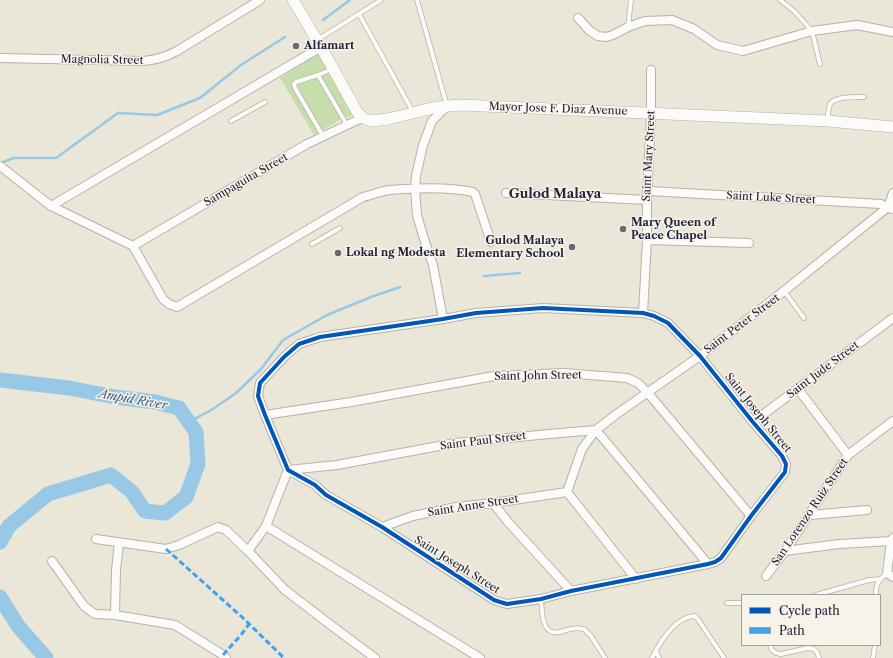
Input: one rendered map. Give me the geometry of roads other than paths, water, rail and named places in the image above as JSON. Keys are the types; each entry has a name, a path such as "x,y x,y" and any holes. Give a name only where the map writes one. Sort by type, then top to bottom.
{"main road":[{"path":"293,0 362,118"},
{"name":"Mayor Jose F. Diaz Avenue","path":"362,118 368,120 385,119 447,106 461,105 828,120 893,127"}],"street":[{"name":"Magnolia Street","path":"0,58 155,60 177,51 260,0"},
{"path":"578,18 590,32 598,36 606,37 645,21 672,20 694,29 717,45 743,51 812,31 857,25 893,32"},
{"path":"51,206 319,44"},
{"name":"Saint Mary Street","path":"643,313 647,240 651,70"},
{"path":"443,319 433,265 417,215 415,189 416,176 423,145 432,122 447,106"},
{"name":"Sampaguita Street","path":"132,246 307,144 362,118"},
{"path":"1,166 51,206 132,246 163,299 169,304 177,307 363,197 389,190 450,189 474,192 491,242"},
{"name":"Saint Luke Street","path":"648,191 881,204 891,208"},
{"path":"506,193 647,200"},
{"path":"891,208 893,194"},
{"name":"Saint Peter Street","path":"567,492 582,449 596,430 700,356 891,208"},
{"path":"647,240 749,243"},
{"name":"Saint Joseph Street","path":"543,308 643,313 654,316 668,323 700,356 782,456 786,464 786,472 751,516 722,558 708,564 571,591 541,599 506,604 494,600 382,527 326,495 315,485 288,470 258,396 260,383 284,357 299,344 320,337 476,313 543,308"},
{"name":"Saint Jude Street","path":"753,422 893,318"},
{"name":"Saint John Street","path":"265,415 351,402 494,376 564,373 627,378 638,383 648,392 751,516"},
{"path":"798,389 848,455"},
{"name":"San Lorenzo Ruiz Street","path":"766,576 810,515 848,455 893,421"},
{"path":"596,430 708,564"},
{"name":"Saint Paul Street","path":"288,470 337,465 455,443 596,430"},
{"path":"248,552 266,526 288,470"},
{"path":"567,492 636,579"},
{"name":"Saint Anne Street","path":"382,527 413,516 456,507 567,492"},
{"path":"493,503 508,522 571,591"},
{"path":"810,515 867,510"},
{"path":"266,526 480,658"},
{"path":"96,540 166,549 179,545 218,527 226,530 285,590 375,658"},
{"path":"785,551 892,539 887,576"},
{"path":"115,615 116,570 119,543"},
{"path":"52,561 84,606 95,614 115,615 175,625 226,658"}],"lane":[{"path":"319,44 358,14 381,0"},
{"path":"418,0 447,106"},
{"path":"628,27 631,0"},
{"path":"780,0 794,11 812,31 820,64"},
{"path":"358,14 413,113"},
{"path":"323,136 294,84 333,69"},
{"path":"318,75 347,125"},
{"path":"828,120 831,102 838,98 864,96"},
{"path":"231,121 265,102"},
{"path":"312,244 340,228"},
{"path":"784,291 804,318"},
{"path":"820,594 887,576"},
{"path":"876,594 876,588 887,576"},
{"path":"541,599 543,618 548,630 552,632 559,632 570,629 584,629 591,636 604,658"},
{"path":"728,603 741,603"},
{"path":"652,658 665,637 676,624 690,616 695,616 697,618 724,658"},
{"path":"770,646 772,650 781,654 808,648 814,649 819,658"},
{"path":"873,658 875,646"},
{"path":"656,651 659,658"}],"waterway":[{"path":"323,20 350,0"},
{"path":"0,163 14,158 56,158 118,113 157,115 200,98 241,65 285,37"},
{"path":"484,276 520,273"},
{"path":"189,422 213,409 236,393 261,369 283,340 327,315 400,287"},
{"name":"Ampid River","path":"0,380 69,388 115,397 155,402 179,408 196,432 198,464 186,497 165,513 145,511 132,492 111,475 48,494 9,526 0,542"},
{"name":"Ampid River","path":"0,597 18,626 46,658"}],"place":[{"name":"Alfamart","path":"296,46"},
{"name":"Mary Queen of Peace Chapel","path":"623,229"},
{"name":"Gulod Malaya Elementary School","path":"572,247"},
{"name":"Lokal ng Modesta","path":"338,253"}],"district":[{"name":"Gulod Malaya","path":"555,194"}]}
